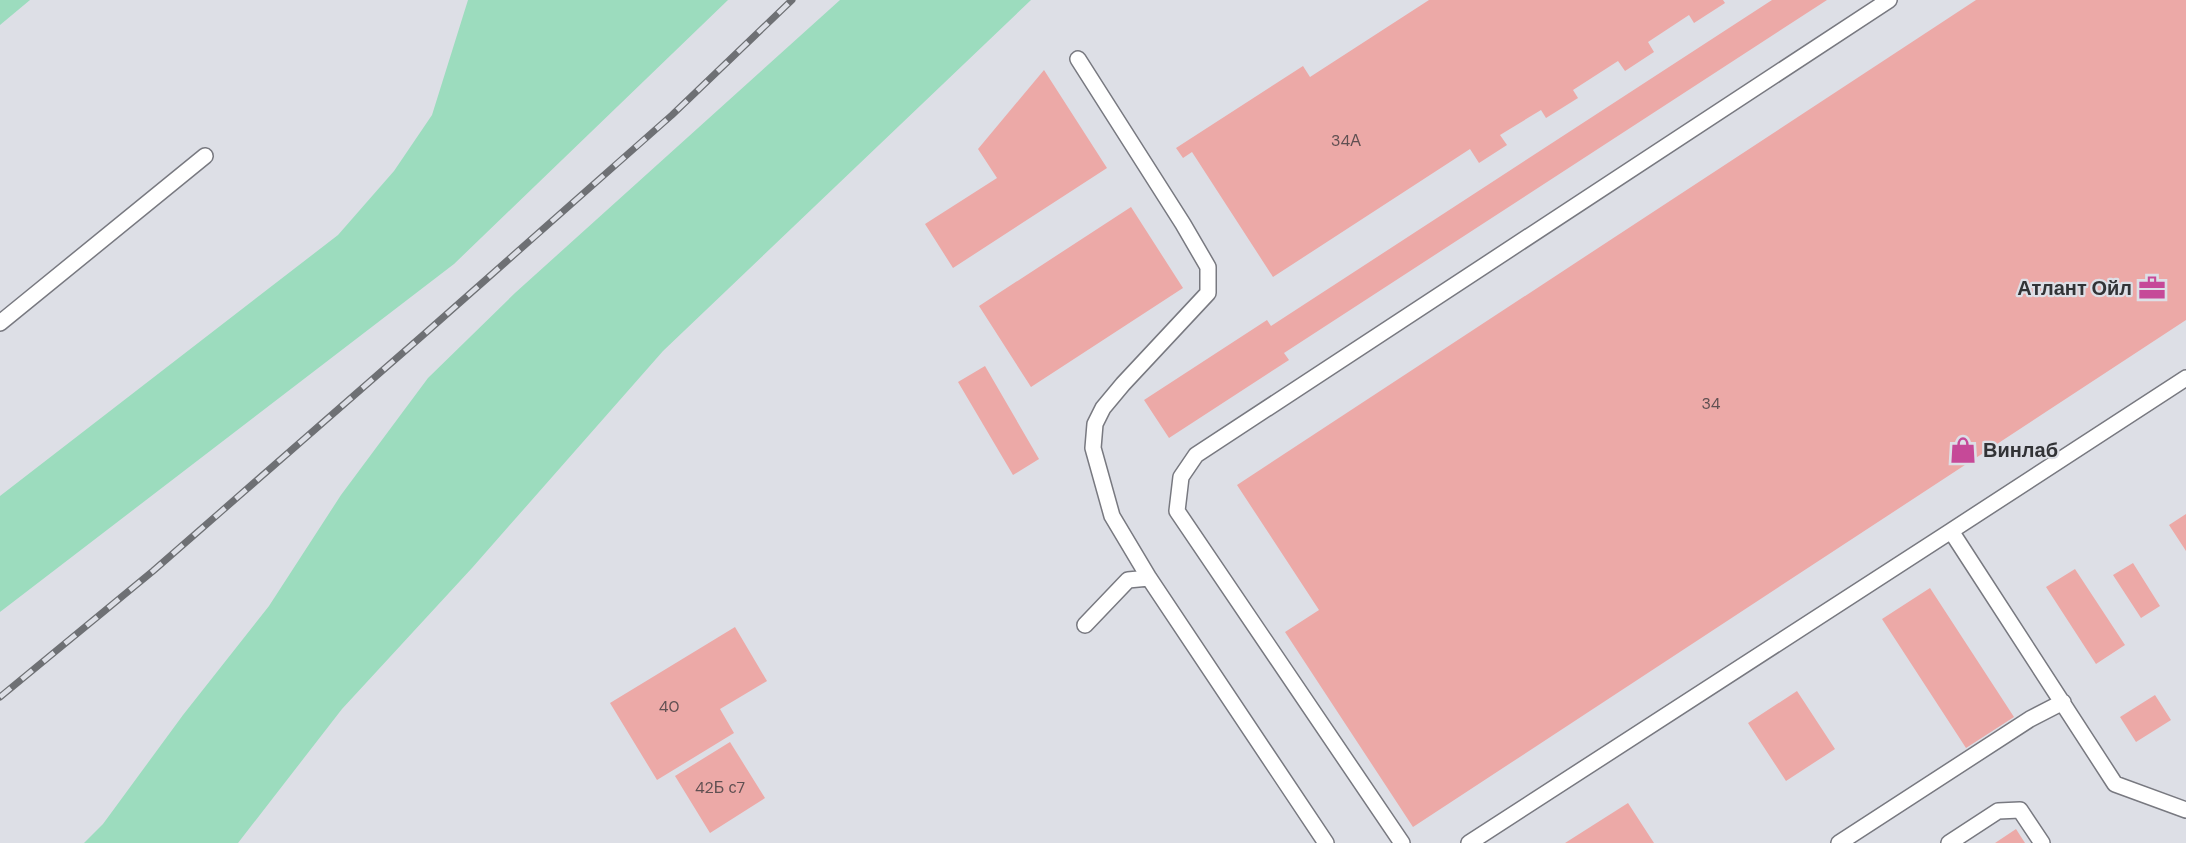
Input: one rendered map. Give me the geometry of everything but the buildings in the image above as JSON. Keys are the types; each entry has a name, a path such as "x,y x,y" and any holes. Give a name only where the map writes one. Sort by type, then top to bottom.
{"lane":[{"path":"1402,843 1177,511 1181,477 1196,455 1889,0"},
{"path":"1078,59 1208,267 1208,293 1123,384 1103,408 1095,424 1093,448 1112,516 1149,578 1326,843"},
{"path":"0,323 205,156"},
{"path":"1469,843 2186,378"},
{"path":"1951,531 2115,784 2186,810"},
{"path":"1085,626 1128,580 1149,578"},
{"path":"1839,843 2030,719 2063,702"},
{"path":"1949,843 1998,812 2020,810 2042,843"}],"green space":[{"path":"0,0 30,0 0,25"},
{"path":"468,0 728,0 454,264 0,612 0,496 338,235 394,171 432,115"},
{"path":"840,0 1031,0 663,351 472,568 342,709 238,843 84,843 103,824 183,715 269,606 341,495 428,378 515,293"}],"railway":[{"path":"0,697 153,571 422,336 672,115 792,0"}],"place":[{"name":"Атлант Ойл","path":"2152,288"},
{"name":"Винлаб","path":"1963,450"}]}
